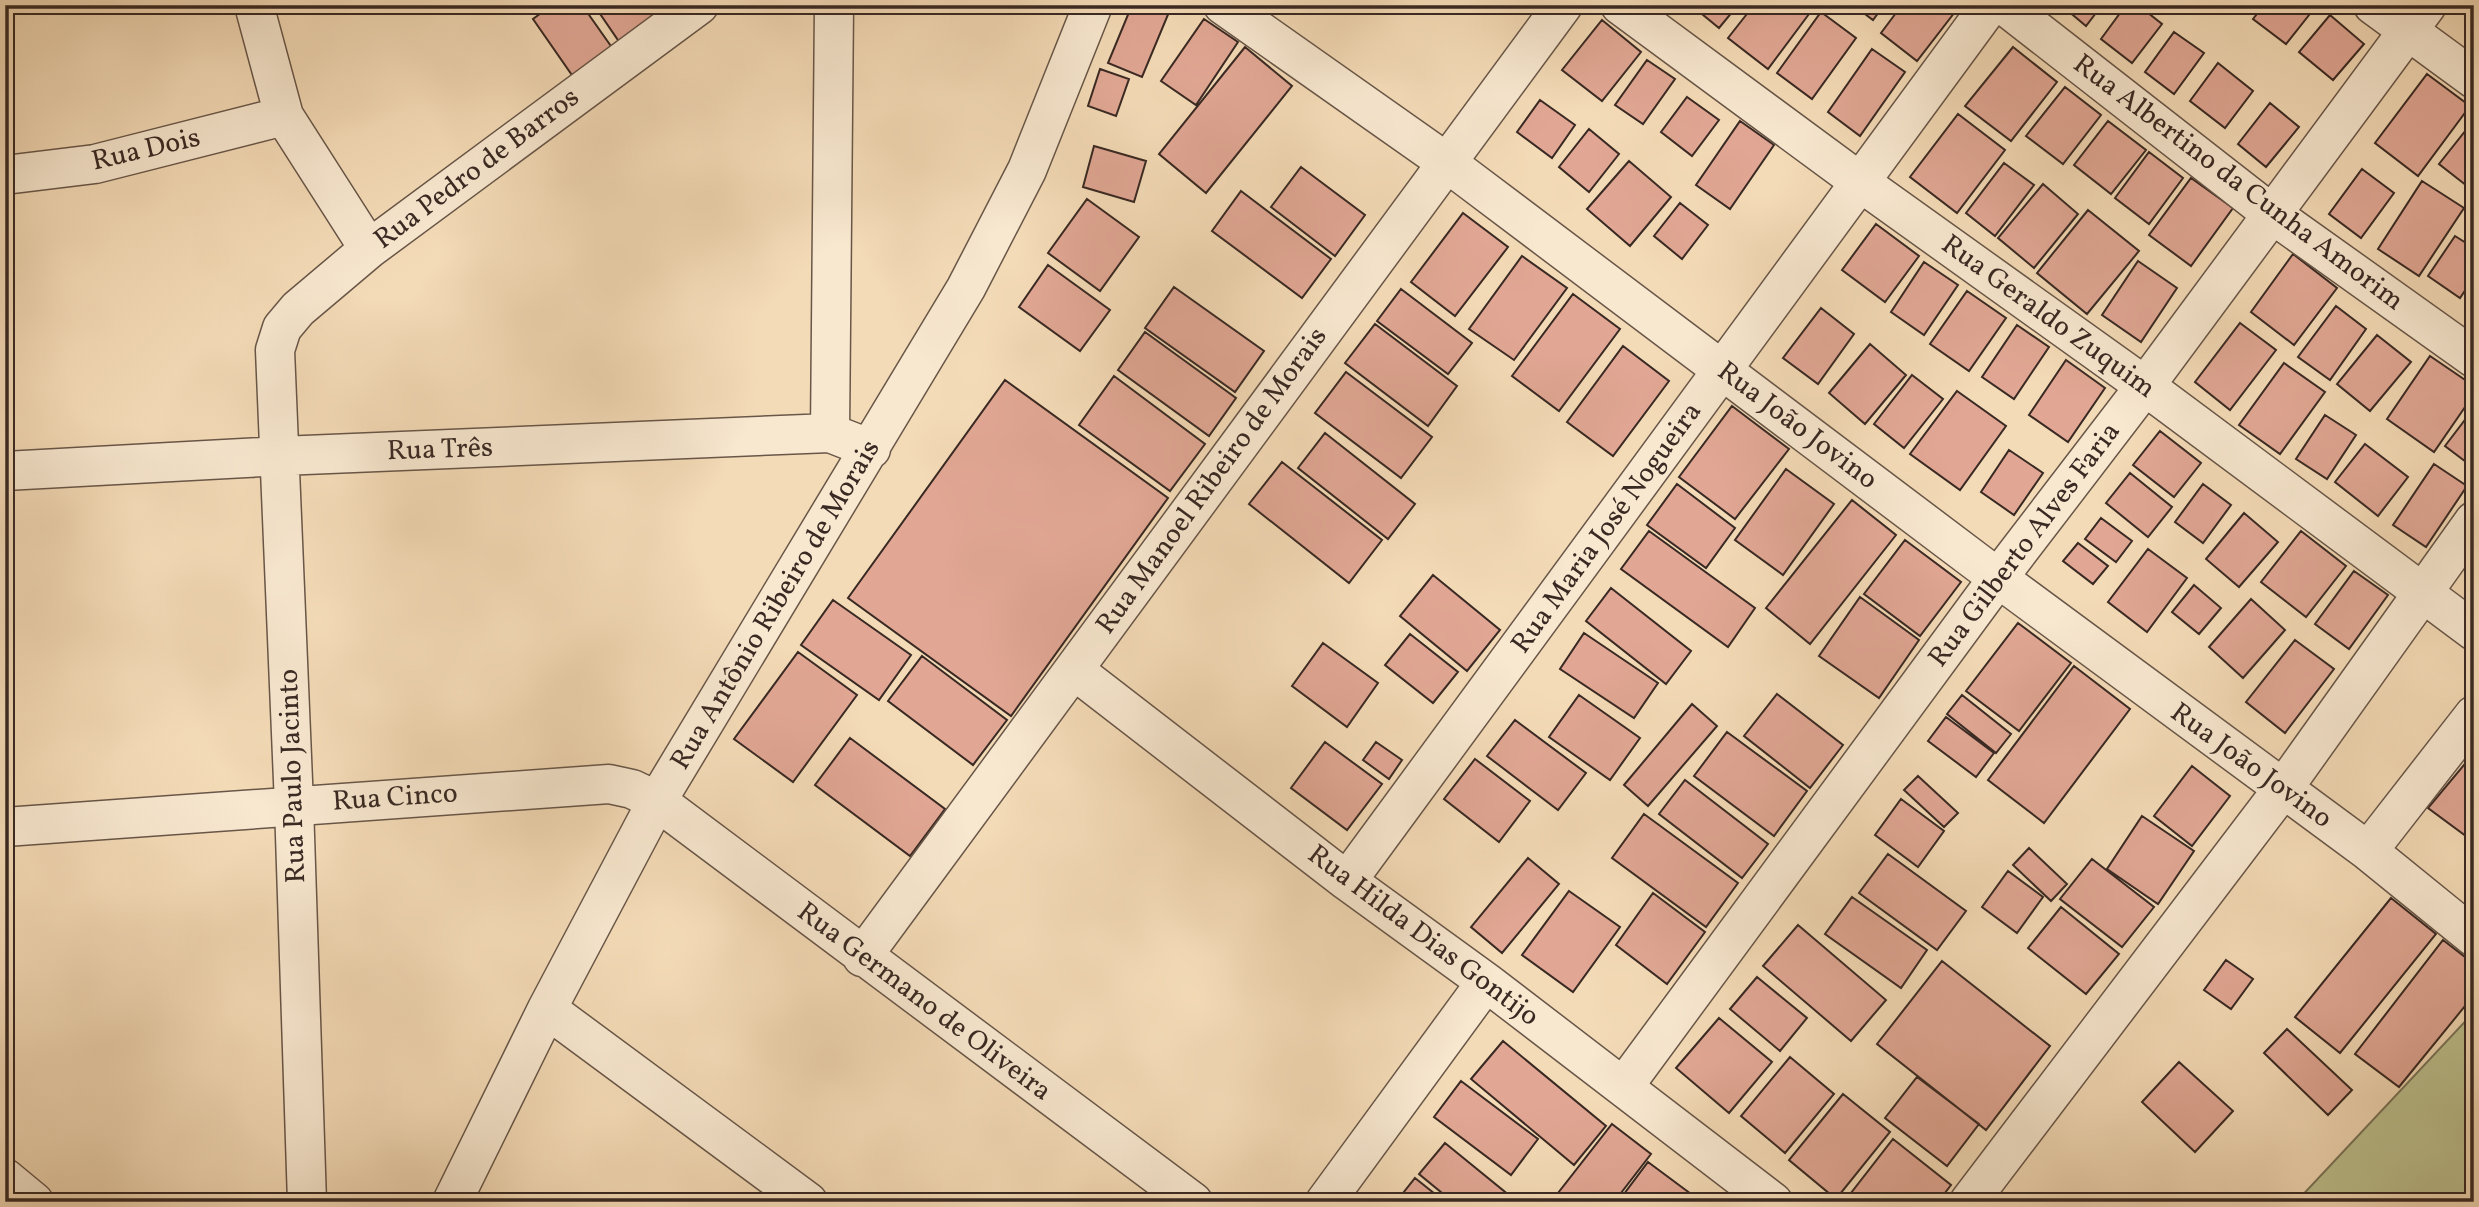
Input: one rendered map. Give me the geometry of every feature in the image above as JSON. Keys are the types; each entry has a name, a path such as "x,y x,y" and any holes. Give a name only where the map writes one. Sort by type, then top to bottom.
{"street":[{"path":"254,5 284,116 369,249"},
{"name":"Rua Pedro de Barros","path":"275,350 282,328 298,309 369,249 699,5"},
{"path":"830,433 834,5"},
{"name":"Rua Antônio Ribeiro de Morais","path":"452,1202 547,1009 657,801 966,288 1027,170 1093,5"},
{"name":"Rua João Jovino","path":"1223,5 1446,162 1998,578 2368,851 2474,937"},
{"name":"Rua Manoel Ribeiro de Morais","path":"862,957 1563,5"},
{"name":"Rua Geraldo Zuquim","path":"1620,5 1860,182 2146,386 2474,631"},
{"name":"Rua Maria José Nogueira","path":"1347,881 1990,5"},
{"name":"Rua Albertino da Cunha Amorim","path":"2004,5 2272,214 2474,358"},
{"path":"2373,5 2418,18 2474,79"},
{"name":"Rua Gilberto Alves Faria","path":"1624,1086 1998,578 2146,386 2418,18"},
{"name":"Rua Dois","path":"5,175 95,164 284,116"},
{"name":"Rua Paulo Jacinto","path":"275,350 307,1202"},
{"name":"Rua Três","path":"5,471 281,456 830,433 871,449"},
{"path":"1969,1202 2282,790 2474,521"},
{"name":"Rua Hilda Dias Gontijo","path":"1074,670 1347,881 1486,982 1773,1202"},
{"path":"2368,851 2474,715"},
{"name":"Rua Cinco","path":"5,827 610,784 632,789 657,801"},
{"name":"Rua Germano de Oliveira","path":"657,801 862,957 1193,1202"},
{"path":"1325,1202 1486,982"},
{"path":"547,1009 808,1202"},
{"path":"5,1178 34,1202"}],"green space":[{"path":"2474,1012 2474,1202 2296,1202"}],"building":[{"path":"552,5 582,5 613,49 574,78 533,19"},
{"path":"594,5 652,5 659,16 620,43"},
{"path":"1132,5 1172,5 1142,77 1108,63"},
{"path":"1691,5 1738,5 1719,28"},
{"path":"1754,5 1806,5 1812,10 1768,69 1728,38"},
{"path":"1853,5 1884,5 1873,20"},
{"path":"1902,5 1954,5 1958,8 1917,61 1881,33"},
{"path":"2061,5 2102,5 2086,26"},
{"path":"2126,5 2138,5 2162,24 2132,63 2101,39"},
{"path":"2264,5 2306,5 2313,10 2286,44 2253,19"},
{"path":"1821,12 1856,38 1812,99 1777,73"},
{"path":"2330,15 2364,44 2333,80 2299,52"},
{"path":"1204,19 1238,42 1196,105 1161,81"},
{"path":"1602,20 1641,52 1602,101 1562,70"},
{"path":"2174,32 2204,53 2174,94 2145,72"},
{"path":"1245,47 1292,86 1206,193 1159,154"},
{"path":"2013,47 2057,82 2011,141 1965,106"},
{"path":"1872,49 1905,72 1860,136 1828,112"},
{"path":"1647,60 1675,79 1643,124 1615,105"},
{"path":"2218,63 2253,91 2225,128 2190,101"},
{"path":"1100,69 1129,79 1116,116 1088,106"},
{"path":"2427,74 2470,106 2418,176 2375,143"},
{"path":"2065,87 2101,115 2063,164 2026,136"},
{"path":"1687,97 1719,120 1692,156 1661,132"},
{"path":"1540,100 1575,125 1552,158 1517,132"},
{"path":"2270,103 2299,127 2266,167 2238,144"},
{"path":"1958,114 2005,150 1957,213 1910,177"},
{"path":"1740,121 1774,145 1730,209 1696,185"},
{"path":"2108,121 2146,150 2111,194 2074,165"},
{"path":"2470,125 2474,127 2474,178 2467,186 2439,164"},
{"path":"1589,129 1619,154 1589,192 1559,167"},
{"path":"1094,146 1146,161 1134,202 1083,187"},
{"path":"2149,152 2183,178 2149,224 2115,198"},
{"path":"1629,161 1671,197 1630,246 1587,209"},
{"path":"2004,163 2034,185 1995,236 1966,213"},
{"path":"1301,167 1365,215 1335,256 1271,207"},
{"path":"2362,169 2394,193 2361,238 2329,214"},
{"path":"2191,178 2233,208 2191,266 2149,235"},
{"path":"2422,181 2464,208 2419,276 2378,249"},
{"path":"2043,184 2078,214 2034,268 1998,238"},
{"path":"1241,191 1331,259 1302,298 1212,231"},
{"path":"1087,199 1139,237 1100,291 1048,253"},
{"path":"1680,203 1708,225 1682,259 1654,236"},
{"path":"2088,210 2139,251 2087,314 2037,273"},
{"path":"1463,213 1508,247 1455,316 1411,282"},
{"path":"1876,224 1919,256 1885,302 1842,270"},
{"path":"2455,236 2474,248 2474,277 2460,298 2428,276"},
{"path":"2293,254 2337,288 2294,345 2251,312"},
{"path":"1522,256 1567,288 1514,360 1469,329"},
{"path":"2138,261 2177,288 2141,342 2102,315"},
{"path":"1924,262 1958,285 1924,335 1891,312"},
{"path":"1048,265 1110,310 1080,351 1019,307"},
{"path":"1174,287 1264,351 1235,392 1145,328"},
{"path":"1401,289 1472,343 1448,374 1377,321"},
{"path":"1967,291 2006,318 1969,371 1930,344"},
{"path":"1573,294 1620,329 1559,411 1512,376"},
{"path":"2336,306 2366,329 2330,380 2298,357"},
{"path":"1821,308 1854,334 1818,384 1783,358"},
{"path":"2240,323 2276,350 2230,410 2195,382"},
{"path":"1375,324 1457,386 1428,426 1345,363"},
{"path":"2017,325 2049,347 2014,399 1982,377"},
{"path":"1145,332 1236,398 1209,436 1118,370"},
{"path":"2377,335 2411,362 2370,411 2337,384"},
{"path":"1870,344 1906,375 1865,424 1829,393"},
{"path":"1623,346 1669,381 1613,456 1567,422"},
{"path":"2430,356 2474,386 2474,394 2434,452 2387,419"},
{"path":"2066,360 2105,388 2068,442 2029,415"},
{"path":"2284,363 2325,392 2280,454 2239,425"},
{"path":"1346,372 1432,437 1401,478 1315,413"},
{"path":"1912,375 1943,399 1904,448 1874,424"},
{"path":"1114,376 1205,444 1170,491 1079,425"},
{"path":"1005,380 1168,498 1011,716 848,598"},
{"path":"1957,391 2006,426 1960,490 1910,454"},
{"path":"1732,406 1789,449 1735,519 1679,477"},
{"path":"2474,408 2474,468 2445,446"},
{"path":"2325,415 2356,435 2327,479 2296,459"},
{"path":"2160,431 2201,463 2174,497 2133,465"},
{"path":"1325,433 1415,504 1388,539 1298,468"},
{"path":"2365,444 2408,477 2378,516 2335,482"},
{"path":"2009,450 2043,473 2014,515 1981,492"},
{"path":"1282,462 1382,540 1349,583 1249,504"},
{"path":"2434,464 2467,486 2426,547 2393,525"},
{"path":"1786,469 1834,504 1783,575 1735,540"},
{"path":"2130,473 2172,507 2148,537 2106,503"},
{"path":"1677,484 1735,528 1706,568 1647,525"},
{"path":"2203,484 2231,505 2203,543 2175,522"},
{"path":"1852,500 1896,535 1810,644 1766,608"},
{"path":"2244,513 2278,542 2239,587 2206,559"},
{"path":"2101,518 2132,541 2116,562 2085,539"},
{"path":"1649,531 1755,608 1728,647 1621,569"},
{"path":"2301,531 2346,566 2306,617 2261,582"},
{"path":"1905,540 1961,582 1920,636 1864,594"},
{"path":"2078,543 2108,566 2093,584 2063,561"},
{"path":"2148,549 2187,578 2147,632 2108,602"},
{"path":"2354,571 2388,595 2349,649 2315,624"},
{"path":"1433,575 1500,630 1467,671 1400,616"},
{"path":"2194,585 2221,608 2199,634 2172,612"},
{"path":"1611,588 1691,651 1666,684 1586,621"},
{"path":"1860,597 1919,640 1879,698 1819,656"},
{"path":"2251,599 2285,630 2243,678 2209,647"},
{"path":"833,600 911,655 879,700 801,645"},
{"path":"2018,623 2071,663 2019,731 1966,691"},
{"path":"1584,633 1658,683 1634,718 1560,669"},
{"path":"1410,634 1458,672 1433,703 1385,665"},
{"path":"2295,640 2334,669 2285,733 2246,702"},
{"path":"1323,643 1378,683 1347,727 1292,686"},
{"path":"798,652 857,695 793,782 734,739"},
{"path":"922,656 1007,720 973,765 888,701"},
{"path":"2074,666 2130,709 2044,823 1988,780"},
{"path":"1777,694 1843,745 1810,788 1744,736"},
{"path":"1579,695 1640,738 1610,780 1549,737"},
{"path":"1962,695 2011,734 1996,753 1947,714"},
{"path":"1692,704 1717,726 1648,806 1624,785"},
{"path":"1946,717 1994,753 1976,777 1928,741"},
{"path":"1515,720 1586,773 1558,810 1487,756"},
{"path":"1727,732 1807,791 1774,836 1694,776"},
{"path":"850,738 945,809 910,856 815,785"},
{"path":"1325,742 1382,784 1347,830 1291,788"},
{"path":"1376,742 1402,760 1389,779 1363,760"},
{"path":"2474,753 2474,842 2428,808"},
{"path":"1475,759 1530,801 1499,842 1444,799"},
{"path":"2192,766 2230,796 2192,846 2154,816"},
{"path":"1918,776 1958,813 1944,827 1904,790"},
{"path":"1685,780 1768,844 1742,878 1659,814"},
{"path":"1901,799 1944,831 1918,867 1875,835"},
{"path":"1644,814 1738,883 1706,927 1612,858"},
{"path":"2142,816 2194,851 2158,904 2107,869"},
{"path":"2029,848 2067,884 2051,901 2013,865"},
{"path":"1888,854 1966,911 1937,950 1859,893"},
{"path":"1528,858 1559,884 1502,953 1471,927"},
{"path":"2092,859 2154,907 2122,947 2060,899"},
{"path":"2008,871 2043,897 2017,933 1982,907"},
{"path":"1569,891 1620,927 1573,992 1522,955"},
{"path":"1653,893 1705,932 1667,984 1616,945"},
{"path":"1852,897 1927,950 1901,988 1825,934"},
{"path":"2391,898 2436,934 2340,1053 2295,1017"},
{"path":"2061,907 2119,954 2086,994 2028,948"},
{"path":"1798,925 1886,1000 1851,1041 1763,966"},
{"path":"2443,940 2474,964 2474,995 2399,1087 2355,1054"},
{"path":"2226,960 2253,979 2231,1009 2204,990"},
{"path":"1942,961 2050,1046 1986,1130 1877,1044"},
{"path":"1757,977 1807,1018 1780,1051 1730,1009"},
{"path":"1719,1018 1772,1062 1729,1113 1676,1068"},
{"path":"2287,1029 2352,1090 2328,1115 2264,1053"},
{"path":"1503,1041 1606,1126 1574,1165 1471,1079"},
{"path":"1790,1057 1834,1094 1785,1153 1741,1116"},
{"path":"2179,1062 2233,1111 2195,1152 2142,1102"},
{"path":"1917,1077 1979,1124 1947,1166 1885,1118"},
{"path":"1461,1081 1538,1139 1511,1175 1434,1117"},
{"path":"1843,1094 1890,1132 1836,1199 1789,1160"},
{"path":"1612,1124 1651,1154 1614,1202 1551,1202"},
{"path":"1893,1139 1951,1185 1938,1202 1844,1202"},
{"path":"1445,1143 1510,1196 1505,1202 1453,1202 1419,1174"},
{"path":"1648,1162 1691,1194 1686,1202 1618,1202"},
{"path":"1415,1178 1445,1202 1396,1202"}]}
